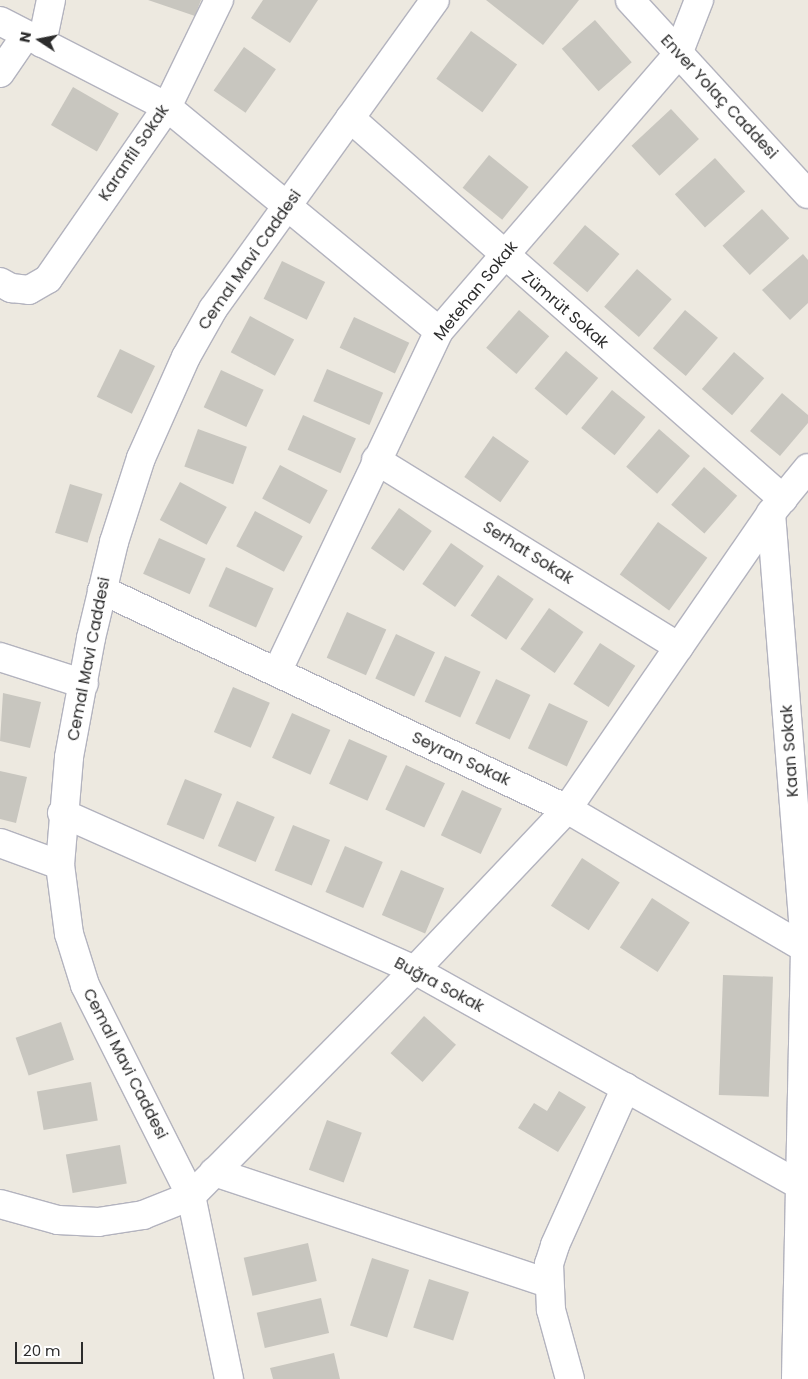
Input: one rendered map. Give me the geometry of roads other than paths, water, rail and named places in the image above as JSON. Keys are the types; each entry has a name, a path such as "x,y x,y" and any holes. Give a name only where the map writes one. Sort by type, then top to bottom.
{"street":[{"path":"0,73 34,39 51,0"},
{"name":"Karanfil Sokak","path":"0,282 10,288 29,290 48,280 167,107 219,0"},
{"name":"Cemal Mavi Caddesi","path":"228,1379 191,1196 85,985 69,934 60,865 62,813 102,590 132,484 174,382 212,309 435,0"},
{"name":"Enver Yolaç Caddesi","path":"630,0 808,194"},
{"name":"Metehan Sokak","path":"277,672 376,460 439,331 678,54 699,0"},
{"path":"0,21 167,107 439,331"},
{"name":"Zümrüt Sokak","path":"350,118 777,506"},
{"name":"Serhat Sokak","path":"376,460 679,647"},
{"path":"0,1204 58,1220 98,1222 143,1215 191,1196 415,970 567,810 777,506 808,468"},
{"name":"Kaan Sokak","path":"777,506 807,949 796,1379"},
{"name":"Seyran Sokak","path":"102,590 567,810 807,949"},
{"path":"0,657 84,684"},
{"name":"Buğra Sokak","path":"62,813 415,970 802,1186"},
{"path":"0,843 60,865"},
{"path":"570,1379 551,1310 548,1283 555,1245 626,1087"},
{"path":"214,1172 548,1283"}]}
